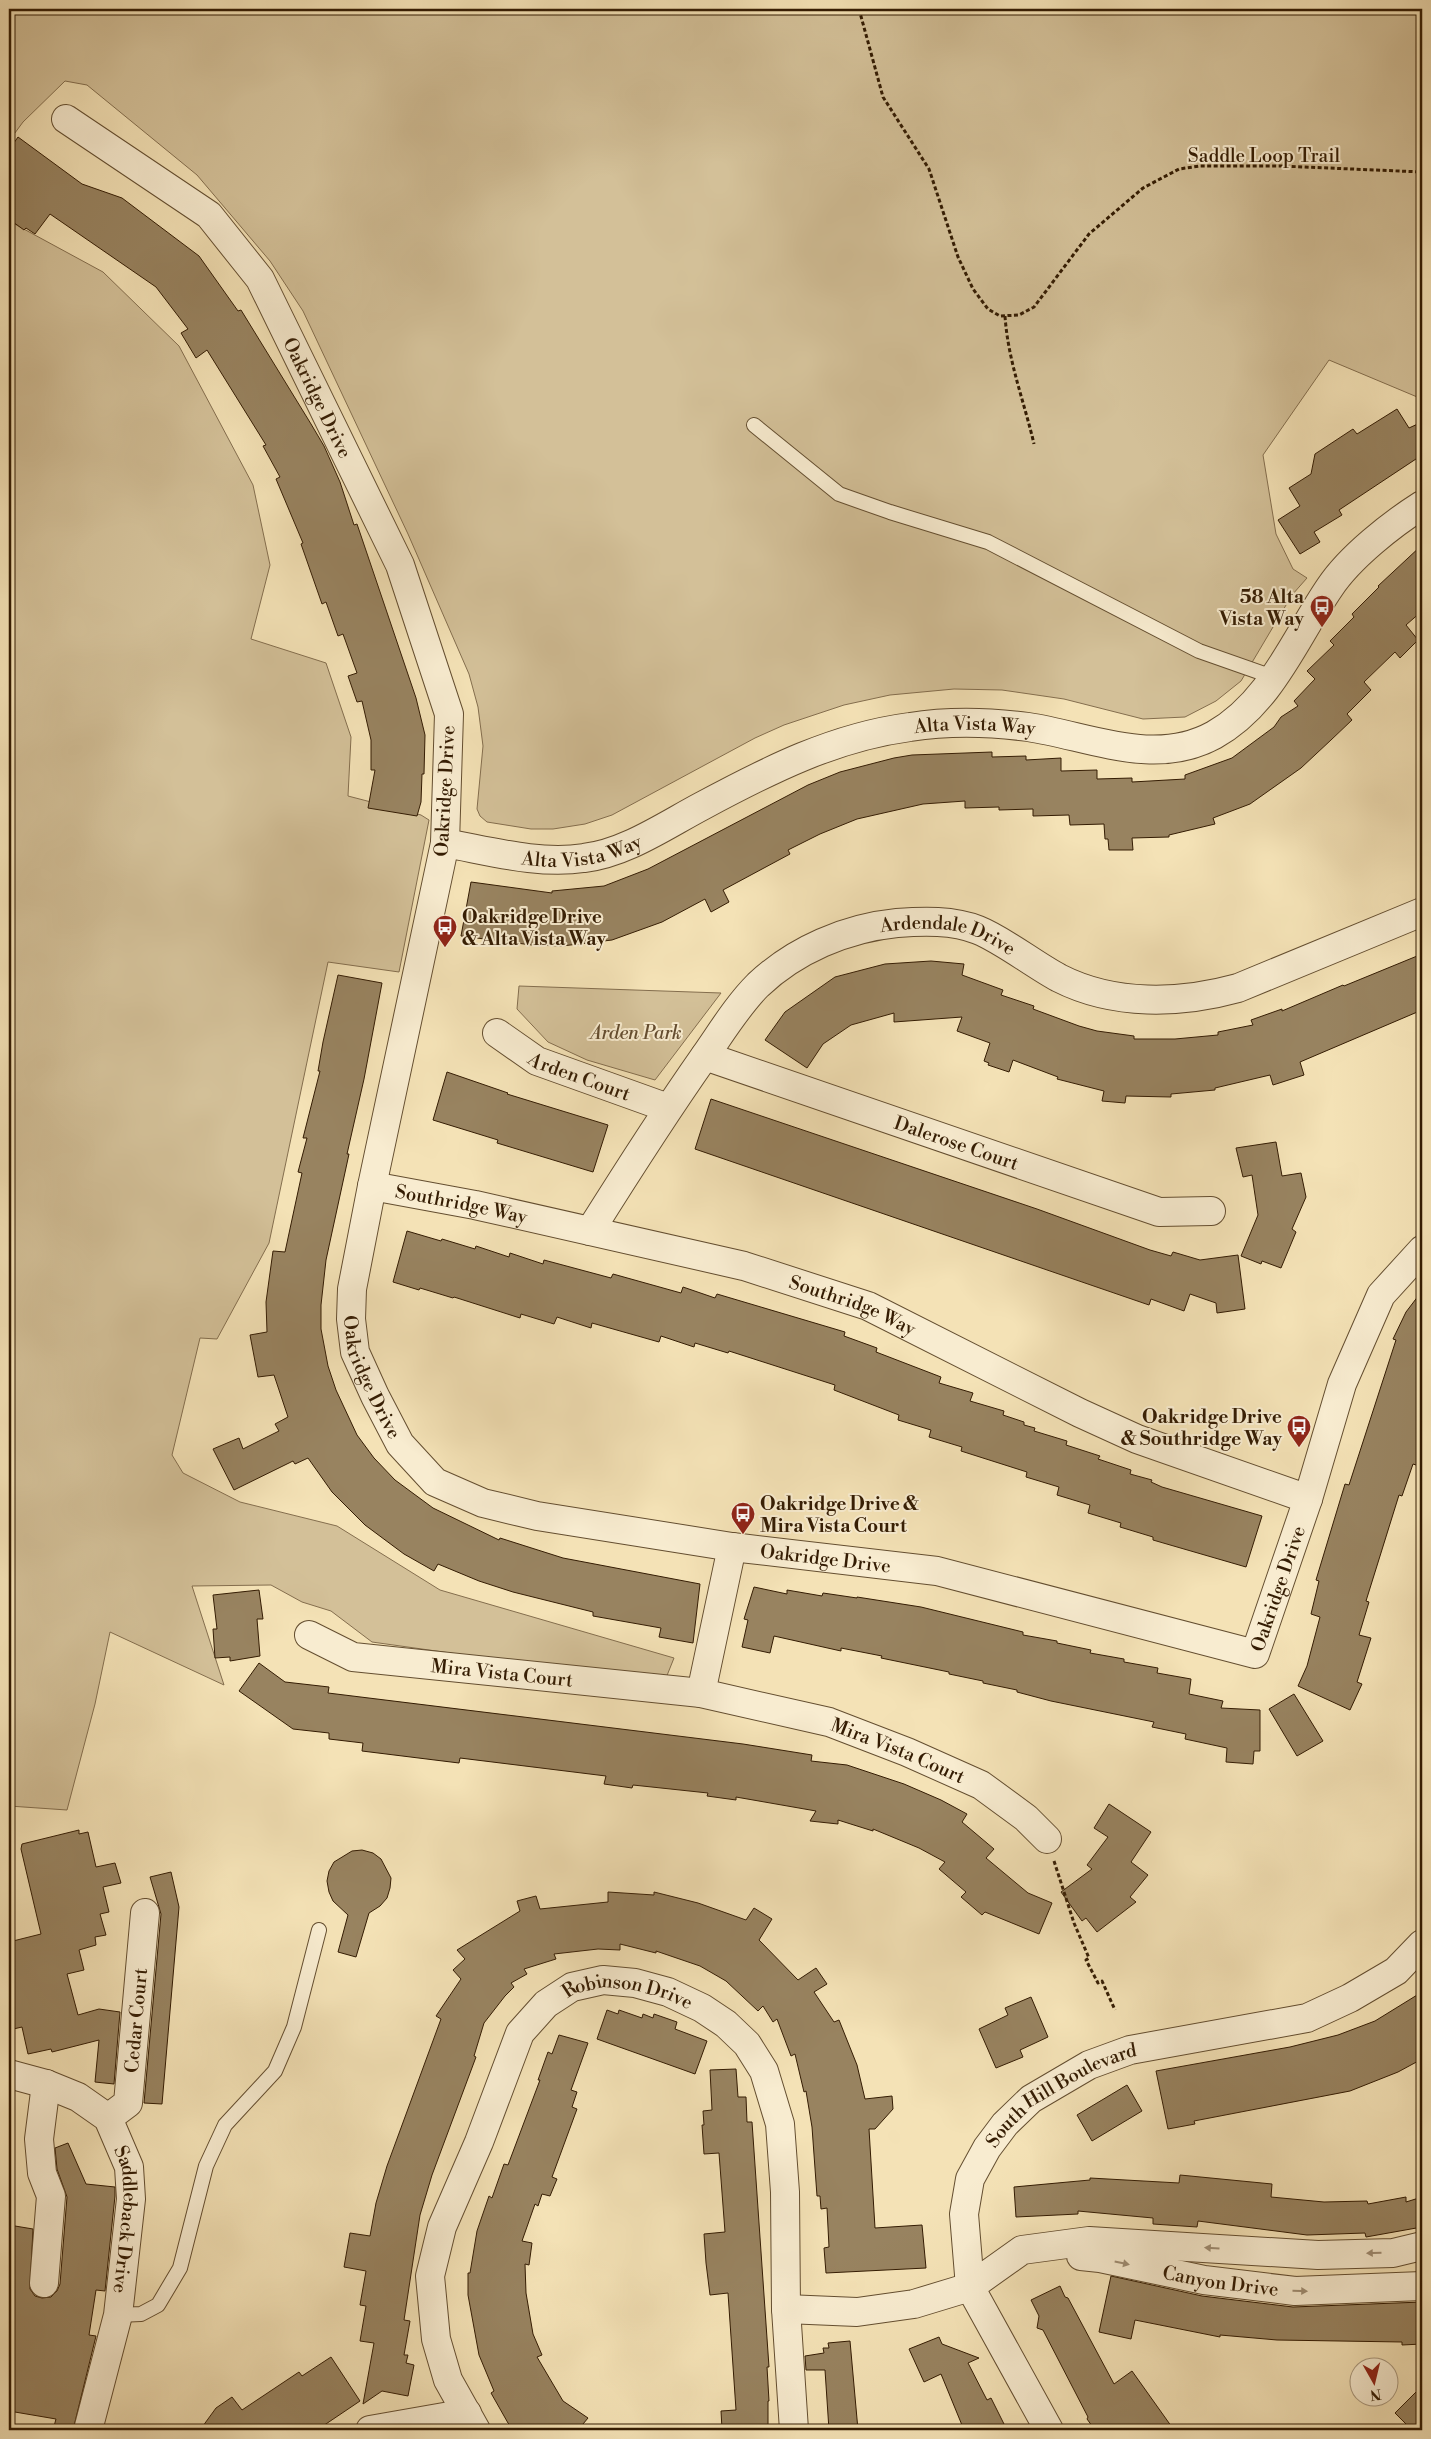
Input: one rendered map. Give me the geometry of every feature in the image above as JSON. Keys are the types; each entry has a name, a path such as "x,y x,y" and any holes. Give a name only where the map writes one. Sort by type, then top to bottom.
{"street":[{"name":"Oakridge Drive","path":"66,119 209,215 260,279 400,566 449,714 445,843 372,1186 352,1289 351,1319 355,1352 374,1396 400,1444 435,1482 483,1503 537,1516 732,1547 937,1571 1255,1654 1308,1500 1342,1384 1381,1295 1422,1250"},
{"name":"Alta Vista Way","path":"445,843 548,859 585,858 617,849 651,833 799,757 845,740 911,726 969,723 1028,727 1135,750 1167,749 1189,745 1212,736 1240,718 1266,690 1332,584 1362,553 1407,514 1422,505"},
{"name":"Ardendale Drive","path":"590,1231 668,1108 734,1014 758,986 786,963 817,945 850,932 884,924 917,921 949,923 978,930 1060,978 1082,987 1106,994 1159,1000 1212,995 1238,988 1422,912"},
{"name":"Arden Court","path":"497,1033 537,1061 668,1108"},
{"name":"Dalerose Court","path":"705,1056 1158,1212 1211,1211"},
{"name":"Southridge Way","path":"372,1186 475,1205 744,1266 868,1306 1071,1409 1137,1439 1308,1500"},
{"path":"701,1693 732,1547"},
{"name":"Mira Vista Court","path":"309,1635 353,1657 701,1693 829,1722 907,1752 981,1785 1026,1818 1047,1839"},
{"name":"Cedar Court","path":"108,2118 128,2103 145,1913"},
{"name":"South Hill Boulevard","path":"1049,2430 1042,2421 970,2286 964,2214 970,2179 987,2148 1005,2124 1031,2099 1089,2065 1130,2050 1307,2018 1350,1998 1396,1971 1422,1944"},
{"name":"Robinson Drive","path":"472,2422 448,2380 436,2339 430,2276 442,2227 478,2142 520,2033 546,2004 572,1987 603,1980 635,1983 668,1992 702,2008 726,2024 747,2044 764,2071 780,2124 785,2192 786,2309 794,2430"},
{"name":"Saddleback Drive","path":"9,2074 46,2084 78,2097 108,2118 129,2167 131,2199 118,2315 88,2430"},
{"path":"44,2283 51,2196 42,2173 39,2139 46,2084"},
{"name":"Canyon Drive","path":"786,2309 857,2312 914,2304 970,2286 1022,2250 1090,2241 1318,2255 1393,2253 1422,2246"},
{"name":"Canyon Drive","path":"1022,2250 1100,2258 1204,2280 1295,2291 1422,2286"},
{"path":"370,2430 472,2422"}],"lane":[{"path":"754,425 839,494 988,542 1199,651 1274,677"},
{"path":"118,2315 141,2314 158,2305 180,2268 206,2166 225,2125 275,2071 294,2027 319,1930"}],"path":[{"path":"859,9 878,86 888,108 929,169 966,275 977,296 988,309 1006,316 1007,340 1015,381 1034,444"},
{"name":"Saddle Loop Trail","path":"1006,316 1018,315 1034,307 1089,234 1143,188 1179,168 1200,166 1281,166 1422,172"},
{"path":"1047,1839 1074,1923 1089,1958 1086,1960 1098,1983 1102,1981 1115,2010"}],"green space":[{"path":"9,9 1422,9 1422,399 1329,360 1263,455 1276,534 1293,569 1307,578 1292,595 1241,681 1216,701 1185,717 1143,719 1064,699 1002,690 954,689 890,695 844,705 784,725 755,738 612,815 585,824 553,829 531,829 487,822 480,816 477,809 483,746 478,707 469,674 408,534 303,311 270,261 197,175 87,85 65,81 23,122 9,141"},
{"path":"9,221 103,272 179,346 253,485 270,565 251,639 326,663 351,737 348,796 421,815 429,820 399,972 328,962 269,1243 217,1339 200,1338 172,1455 183,1473 240,1502 337,1526 440,1590 674,1658 664,1683 372,1642 331,1611 302,1602 271,1585 192,1586 224,1685 110,1632 95,1704 67,1810 9,1806"},
{"name":"Arden Park","path":"519,986 721,993 655,1080 587,1060 548,1042 517,1009"}],"building":[{"path":"18,137 82,184 122,198 199,256 238,311 241,310 324,446 340,482 354,525 357,524 416,698 425,735 424,774 422,774 421,802 417,816 368,808 375,770 371,770 371,740 362,701 357,702 348,676 357,673 343,634 338,636 326,602 322,604 301,544 303,543 276,479 280,477 263,446 266,445 207,350 196,358 181,333 188,329 156,287 50,214 35,234 26,228 24,230 9,219 9,150"},
{"path":"1397,409 1409,428 1422,422 1422,455 1339,510 1342,515 1314,532 1320,542 1300,554 1278,520 1300,506 1289,488 1311,474 1315,454 1353,429 1357,434"},
{"path":"1422,545 1422,611 1406,625 1418,640 1400,658 1395,652 1364,682 1371,690 1347,714 1352,720 1301,768 1250,804 1213,818 1215,824 1169,835 1169,837 1132,838 1133,850 1109,850 1108,839 1105,839 1104,824 1070,825 1069,815 1033,816 1033,809 965,808 965,801 923,804 857,819 788,850 790,854 723,890 729,902 711,912 705,899 662,922 612,940 562,946 532,945 461,936 471,882 552,893 552,891 604,886 648,869 808,785 840,772 894,758 912,755 992,752 992,757 1026,756 1026,760 1061,758 1061,771 1097,770 1097,779 1132,778 1132,782 1185,779 1185,775 1232,758 1274,727 1281,717 1298,706 1294,701 1315,679 1307,671 1334,645 1330,641 1354,617 1352,614 1378,586"},
{"path":"1422,954 1422,1010 1300,1062 1304,1075 1273,1085 1270,1075 1215,1088 1215,1090 1171,1094 1171,1097 1126,1096 1125,1103 1102,1101 1104,1091 1057,1079 1058,1077 1013,1060 1009,1072 988,1065 989,1063 984,1061 990,1043 957,1031 962,1017 894,1022 894,1013 851,1025 823,1044 807,1068 765,1040 785,1012 835,977 885,964 931,961 964,964 962,975 1003,990 1001,995 1034,1006 1033,1009 1079,1026 1097,1031 1134,1036 1134,1039 1175,1039 1218,1035 1218,1032 1253,1025 1251,1020 1282,1009 1282,1011"},
{"path":"338,975 382,983 364,1079 347,1154 349,1154 326,1260 321,1305 321,1329 328,1366 336,1390 357,1435 374,1458 395,1480 433,1508 499,1540 500,1538 563,1558 700,1584 693,1643 659,1637 661,1628 593,1616 593,1612 513,1592 479,1581 438,1564 434,1571 404,1554 365,1525 332,1492 308,1458 295,1464 293,1461 234,1490 213,1449 239,1438 243,1449 279,1431 275,1424 288,1417 274,1375 258,1377 250,1335 267,1332 266,1302 273,1251 285,1252 302,1173 298,1172 307,1138 303,1138 320,1071 318,1071 323,1042"},
{"path":"447,1072 507,1094 608,1125 593,1172 497,1143 498,1140 433,1120"},
{"path":"711,1099 1037,1209 1150,1250 1171,1256 1173,1252 1200,1260 1238,1255 1245,1309 1217,1313 1216,1303 1190,1294 1184,1311 1151,1299 1149,1305 695,1149"},
{"path":"1276,1142 1282,1176 1301,1173 1306,1197 1292,1229 1296,1232 1281,1268 1262,1261 1261,1264 1241,1256 1258,1215 1252,1175 1243,1177 1236,1148"},
{"path":"407,1231 475,1249 476,1246 509,1257 510,1253 543,1264 544,1260 611,1278 613,1274 681,1293 683,1287 715,1298 717,1294 845,1332 844,1336 877,1348 876,1352 941,1377 939,1383 973,1393 970,1401 1004,1411 1003,1415 1024,1422 1024,1425 1035,1428 1034,1431 1067,1441 1066,1445 1100,1456 1098,1459 1131,1470 1130,1474 1152,1480 1151,1482 1162,1487 1262,1516 1246,1567 1153,1540 1153,1537 1120,1527 1121,1523 1088,1513 1090,1505 1057,1495 1059,1487 1026,1477 1027,1472 961,1451 962,1447 929,1437 931,1430 898,1420 899,1415 834,1390 835,1385 729,1351 728,1353 695,1343 694,1347 661,1336 659,1342 592,1323 591,1328 557,1317 554,1324 521,1314 520,1318 454,1297 420,1288 419,1290 393,1282"},
{"path":"1422,1291 1422,1467 1413,1464 1402,1496 1399,1495 1366,1601 1369,1602 1359,1635 1371,1638 1357,1682 1362,1684 1350,1710 1298,1686 1307,1666 1320,1617 1311,1614 1319,1581 1316,1580 1345,1484 1349,1485 1396,1340 1393,1339 1406,1312"},
{"path":"754,1587 787,1594 787,1590 822,1596 823,1593 921,1607 1023,1632 1023,1635 1091,1650 1090,1653 1124,1659 1124,1662 1158,1668 1157,1673 1191,1679 1189,1694 1223,1701 1221,1708 1260,1710 1260,1751 1254,1751 1253,1764 1226,1762 1227,1748 1185,1739 1186,1734 1152,1727 1154,1722 1051,1701 1017,1692 1017,1690 983,1683 983,1681 949,1674 949,1672 881,1658 882,1656 841,1648 841,1651 774,1636 770,1653 742,1647 748,1620 744,1619"},
{"path":"259,1590 263,1619 257,1619 260,1656 230,1661 230,1657 215,1658 213,1629 217,1629 213,1595"},
{"path":"259,1663 285,1682 329,1687 328,1693 743,1744 812,1755 811,1761 847,1765 904,1784 967,1814 962,1822 994,1849 986,1858 1028,1893 1052,1903 1039,1934 985,1912 982,1915 961,1897 966,1892 939,1869 945,1862 919,1848 873,1829 873,1831 838,1820 838,1824 810,1821 816,1811 736,1797 736,1800 707,1796 708,1793 633,1785 632,1788 604,1784 606,1776 460,1758 459,1763 362,1751 363,1743 329,1739 329,1733 293,1729 239,1691"},
{"path":"1294,1694 1323,1741 1297,1756 1269,1709"},
{"path":"1109,1804 1151,1832 1131,1862 1148,1875 1130,1897 1136,1902 1097,1932 1086,1918 1082,1921 1061,1892 1092,1869 1087,1865 1108,1837 1094,1828"},
{"path":"79,1830 79,1834 88,1832 96,1867 115,1863 121,1883 103,1887 109,1912 100,1914 106,1935 95,1937 96,1945 79,1950 84,1970 67,1974 78,2015 99,2009 120,2012 114,2084 95,2082 99,2040 52,2052 51,2049 28,2054 22,2027 9,2030 9,1942 41,1934 21,1849 22,1844"},
{"path":"362,1850 373,1853 381,1859 391,1878 387,1898 380,1906 369,1913 356,1957 338,1952 348,1915 333,1901 327,1881 329,1871 334,1862 352,1851"},
{"path":"171,1872 179,1907 162,2104 144,2103 161,1914 150,1877"},
{"path":"608,1892 654,1895 654,1892 698,1903 746,1920 754,1908 772,1919 759,1940 798,1980 816,1968 827,1984 814,1992 834,2022 839,2020 857,2065 865,2099 892,2096 893,2109 875,2129 869,2129 875,2228 922,2225 926,2268 826,2273 824,2248 829,2247 827,2208 821,2209 820,2196 817,2196 812,2127 806,2091 804,2092 795,2054 791,2056 777,2019 773,2022 763,2006 758,2011 726,1981 700,1966 656,1951 656,1953 620,1944 620,1950 598,1949 554,1954 556,1959 524,1969 527,1974 511,1983 514,1987 484,2023 474,2056 476,2057 432,2175 420,2215 404,2320 410,2321 404,2355 408,2355 406,2363 414,2365 408,2396 382,2391 363,2404 374,2343 360,2341 366,2306 360,2305 366,2271 344,2267 350,2233 370,2236 376,2203 387,2166 441,2019 436,2016 461,1979 453,1970 465,1959 457,1950 520,1911 517,1901 536,1896 540,1909 608,1902"},
{"path":"1422,1992 1422,2059 1398,2072 1350,2091 1194,2121 1195,2124 1168,2129 1156,2071 1290,2047 1338,2035 1375,2021"},
{"path":"1031,1997 1048,2037 1020,2050 1023,2057 996,2068 979,2029 1008,2015 1005,2008"},
{"path":"607,2010 618,2014 619,2010 642,2018 643,2014 653,2018 654,2014 677,2022 675,2029 707,2041 695,2074 597,2039"},
{"path":"559,2035 588,2043 571,2090 577,2092 572,2107 577,2109 552,2177 557,2179 550,2196 542,2194 538,2206 535,2204 522,2241 532,2243 529,2265 525,2264 526,2293 533,2334 542,2355 537,2357 563,2401 588,2418 578,2430 515,2430 508,2423 491,2393 494,2391 479,2355 468,2295 468,2273 470,2273 477,2231 489,2196 492,2198 504,2164 508,2165 540,2080 538,2080 548,2052 552,2054"},
{"path":"736,2069 738,2097 746,2097 747,2122 752,2122 769,2367 767,2367 768,2430 722,2429 721,2411 736,2410 728,2293 710,2295 706,2263 704,2234 725,2232 719,2153 704,2154 703,2111 712,2110 710,2070"},
{"path":"1127,2085 1142,2111 1092,2141 1077,2115"},
{"path":"68,2143 86,2184 115,2187 115,2196 105,2291 96,2290 89,2335 96,2336 73,2430 53,2430 56,2419 9,2411 9,2225 33,2229 30,2289 35,2296 42,2298 51,2297 57,2291 60,2284 67,2197 57,2169 55,2148"},
{"path":"1180,2175 1272,2184 1271,2197 1324,2202 1367,2201 1368,2204 1406,2197 1406,2202 1422,2197 1422,2227 1366,2237 1365,2233 1307,2235 1198,2221 1197,2227 1153,2224 1153,2218 1078,2211 1078,2214 1016,2217 1014,2187 1090,2180 1090,2178 1179,2183"},
{"path":"1111,2276 1202,2296 1293,2307 1422,2302 1422,2344 1402,2345 1402,2342 1277,2340 1220,2335 1220,2337 1135,2320 1131,2339 1099,2332"},
{"path":"1060,2286 1114,2384 1132,2371 1174,2430 1095,2430 1087,2419 1088,2417 1043,2330 1037,2328 1039,2316 1031,2300"},
{"path":"939,2337 942,2344 979,2358 968,2363 987,2400 991,2398 1007,2430 964,2430 941,2374 924,2382 909,2349"},
{"path":"850,2341 858,2430 829,2430 825,2370 806,2370 805,2356 824,2353 823,2348 829,2348 828,2343"},
{"path":"331,2357 360,2401 317,2430 200,2430 216,2408 232,2397 242,2410 299,2372 302,2376"},
{"path":"1422,2386 1422,2430 1412,2430 1395,2413"}],"place":[{"name":"58 Alta Vista Way","path":"1322,628"},
{"name":"Oakridge Drive & Alta Vista Way","path":"445,948"},
{"name":"Oakridge Drive & Southridge Way","path":"1299,1448"},
{"name":"Oakridge Drive & Mira Vista Court","path":"743,1535"}]}
